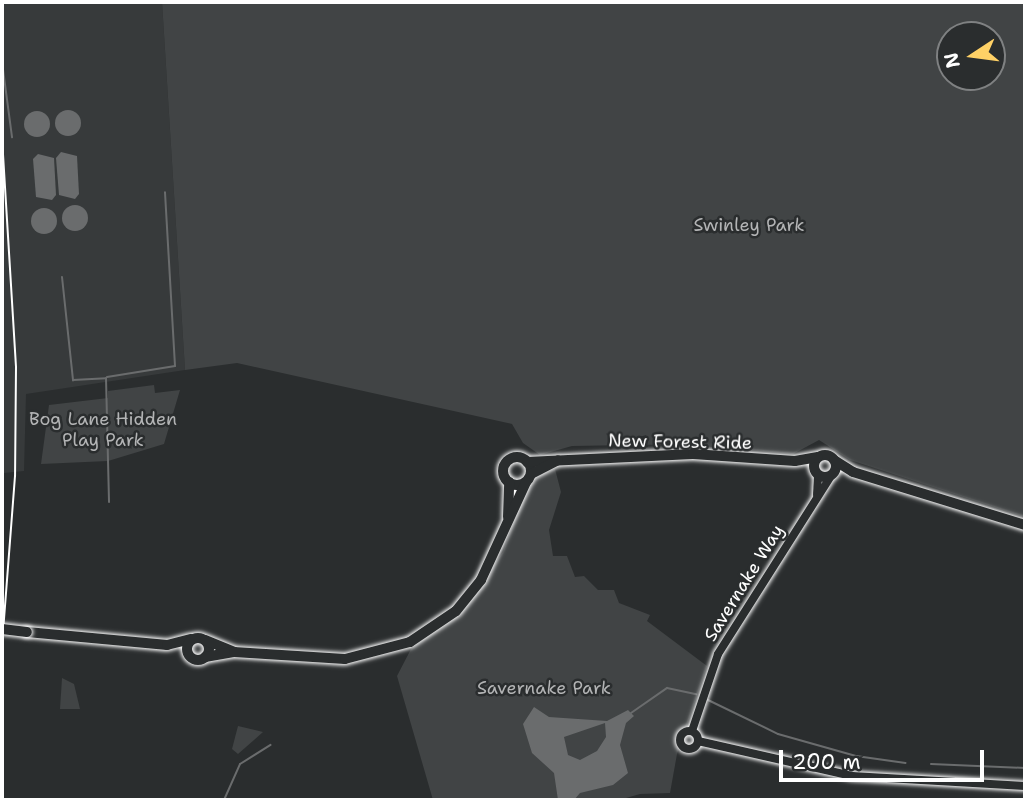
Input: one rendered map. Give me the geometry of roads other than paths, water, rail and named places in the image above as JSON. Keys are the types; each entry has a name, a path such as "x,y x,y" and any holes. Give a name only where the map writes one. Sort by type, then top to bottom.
{"main road":[{"name":"New Forest Ride","path":"506,528 509,482 503,471 507,462 515,457 527,461 565,457 693,454 795,461 818,457 834,460 853,472 1025,525"},
{"name":"New Forest Ride","path":"509,482 528,478 565,457"},
{"path":"817,475 814,463 818,457"},
{"path":"831,475 834,460"},
{"path":"527,461 528,478"},
{"name":"New Forest Ride","path":"795,461 817,475 853,472"},
{"name":"New Forest Ride","path":"167,645 197,660 234,652 345,659 406,644 456,611 492,564 528,478"},
{"name":"New Forest Ride","path":"2,629 167,645 191,639 205,640 234,652"},
{"path":"188,655 191,639"},
{"path":"205,640 209,647 205,657"}],"street":[{"name":"Savernake Way","path":"817,475 817,495"},
{"name":"Savernake Way","path":"692,731 718,654 831,475"},
{"path":"698,741 690,748 682,744 682,734 692,731 698,741 852,776 1025,786"}],"waterway":[{"path":"2,62 12,137"},
{"path":"107,377 175,366 165,192"},
{"path":"62,277 73,380 106,378 109,502"},
{"path":"631,713 667,688 696,694"},
{"path":"708,700 778,734 856,756 906,763"},
{"path":"224,800 240,764 271,745"},
{"path":"931,764 1025,768"}],"railway":[{"path":"2,138 16,367 15,476 2,645"}],"park label":[{"name":"Swinley Park","path":"749,225"},
{"name":"Bog Lane Hidden Play Park","path":"103,430"},
{"name":"Savernake Park","path":"544,688"}]}
